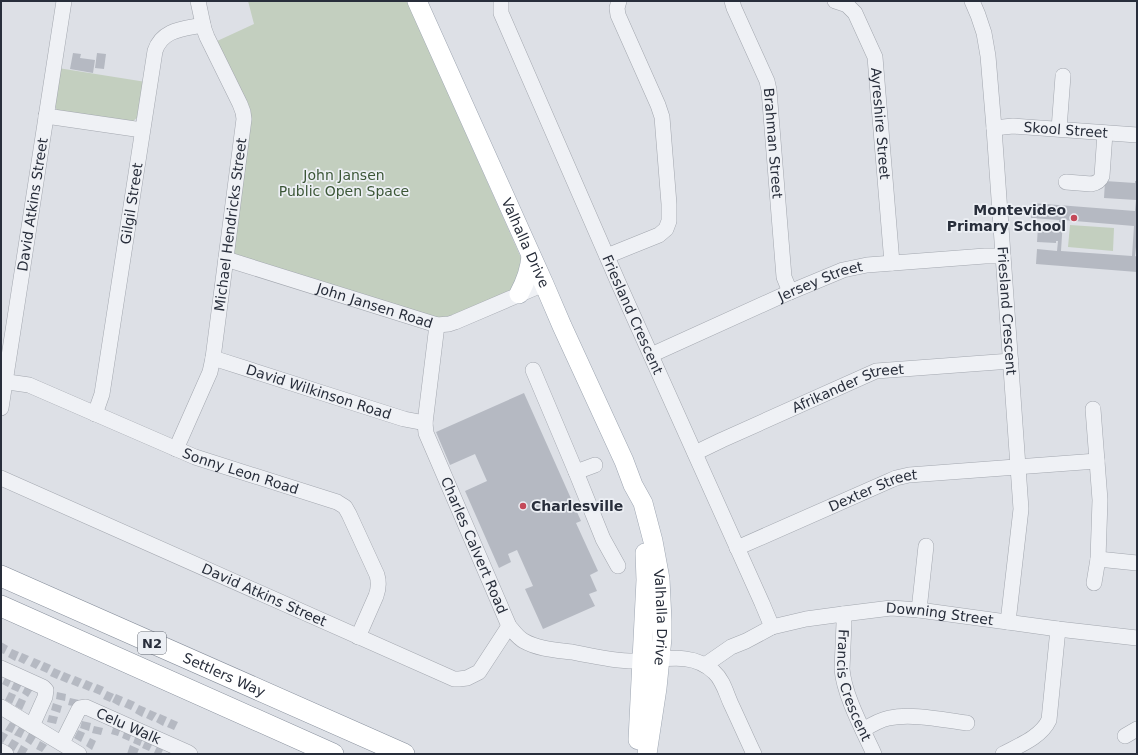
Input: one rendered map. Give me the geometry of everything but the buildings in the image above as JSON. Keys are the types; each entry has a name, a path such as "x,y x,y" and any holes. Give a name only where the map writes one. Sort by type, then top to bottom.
{"highway":[{"name":"Settlers Way","path":"1,576 404,754"},
{"name":"Settlers Way","path":"1,606 333,754"}],"main road":[{"name":"Valhalla Drive","path":"417,1 624,461 633,485 646,557 651,659 657,688 647,754"},
{"path":"519,294 529,272 531,256"},
{"name":"Valhalla Drive","path":"637,754 651,659"}],"street":[{"name":"David Atkins Street","path":"1,408 3,381 64,1"},
{"name":"Michael Hendricks Street","path":"176,449 210,372 213,358 244,119 240,104 207,37 198,1"},
{"name":"Friesland Crescent","path":"501,1 501,13 772,627"},
{"path":"607,256 660,235 666,229 669,221 662,117 618,15 617,8 619,1"},
{"name":"Brahman Street","path":"732,1 767,81 769,90 784,277 790,292"},
{"name":"Ayreshire Street","path":"835,1 847,5 855,13 875,57 892,263"},
{"name":"Friesland Crescent","path":"972,1 981,24 986,44 994,128 1019,467 1021,509 1008,622"},
{"name":"Gilgil Street","path":"95,414 102,394 155,51 161,39 166,35 176,31 203,25"},
{"path":"1059,129 1063,76"},
{"path":"46,116 142,130"},
{"name":"Skool Street","path":"994,128 1013,126 1137,135"},
{"path":"1066,182 1094,184 1101,179 1105,133"},
{"name":"Jersey Street","path":"651,355 790,292 843,270 867,265 1003,256"},
{"name":"John Jansen Road","path":"226,259 437,325 455,322 544,284"},
{"name":"Charles Calvert Road","path":"437,325 424,423 428,438 509,626 520,638 534,645 613,660 630,661 651,659"},
{"name":"David Wilkinson Road","path":"213,358 404,419 424,423"},
{"name":"Afrikander Street","path":"695,453 876,371 1011,361"},
{"path":"533,370 603,539 618,566"},
{"name":"Sonny Leon Road","path":"3,381 29,385 195,457 337,502 345,507 378,580 378,591 358,637"},
{"path":"1093,409 1100,500 1098,559 1094,583"},
{"name":"Dexter Street","path":"737,548 896,478 910,475 1097,461"},
{"path":"576,472 595,465"},
{"name":"David Atkins Street","path":"1,478 446,676 459,679 472,676 479,672 509,626"},
{"path":"919,610 926,546"},
{"path":"1098,559 1137,563"},
{"name":"Downing Street","path":"710,669 746,641 772,627 806,619 891,608 919,610 1137,638"},
{"name":"Francis Crescent","path":"843,614 842,677 851,704 874,754"},
{"path":"1004,754 1038,734 1049,720 1058,629"},
{"path":"651,659 682,658 694,660 710,669 722,684 754,754"},
{"path":"1,668 43,687 46,690 45,697 32,726"},
{"path":"1,707 62,743 76,753"},
{"name":"Celu Walk","path":"62,743 80,708 86,707 190,754"},
{"path":"863,730 888,718 905,716 967,723"},
{"path":"1,751 6,754"}],"green space":[{"name":"John Jansen Public Open Space","path":"248,1 407,1 522,260 523,266 511,290 452,316 441,319 236,255 234,252 248,118 215,42 254,24"},
{"path":"58,68 146,82 138,117 132,122 57,110 54,105"},
{"path":"1070,225 1114,228 1113,251 1068,247"}],"place":[{"name":"Montevideo Primary School","path":"1074,218"},
{"name":"Charlesville","path":"523,506"}]}
